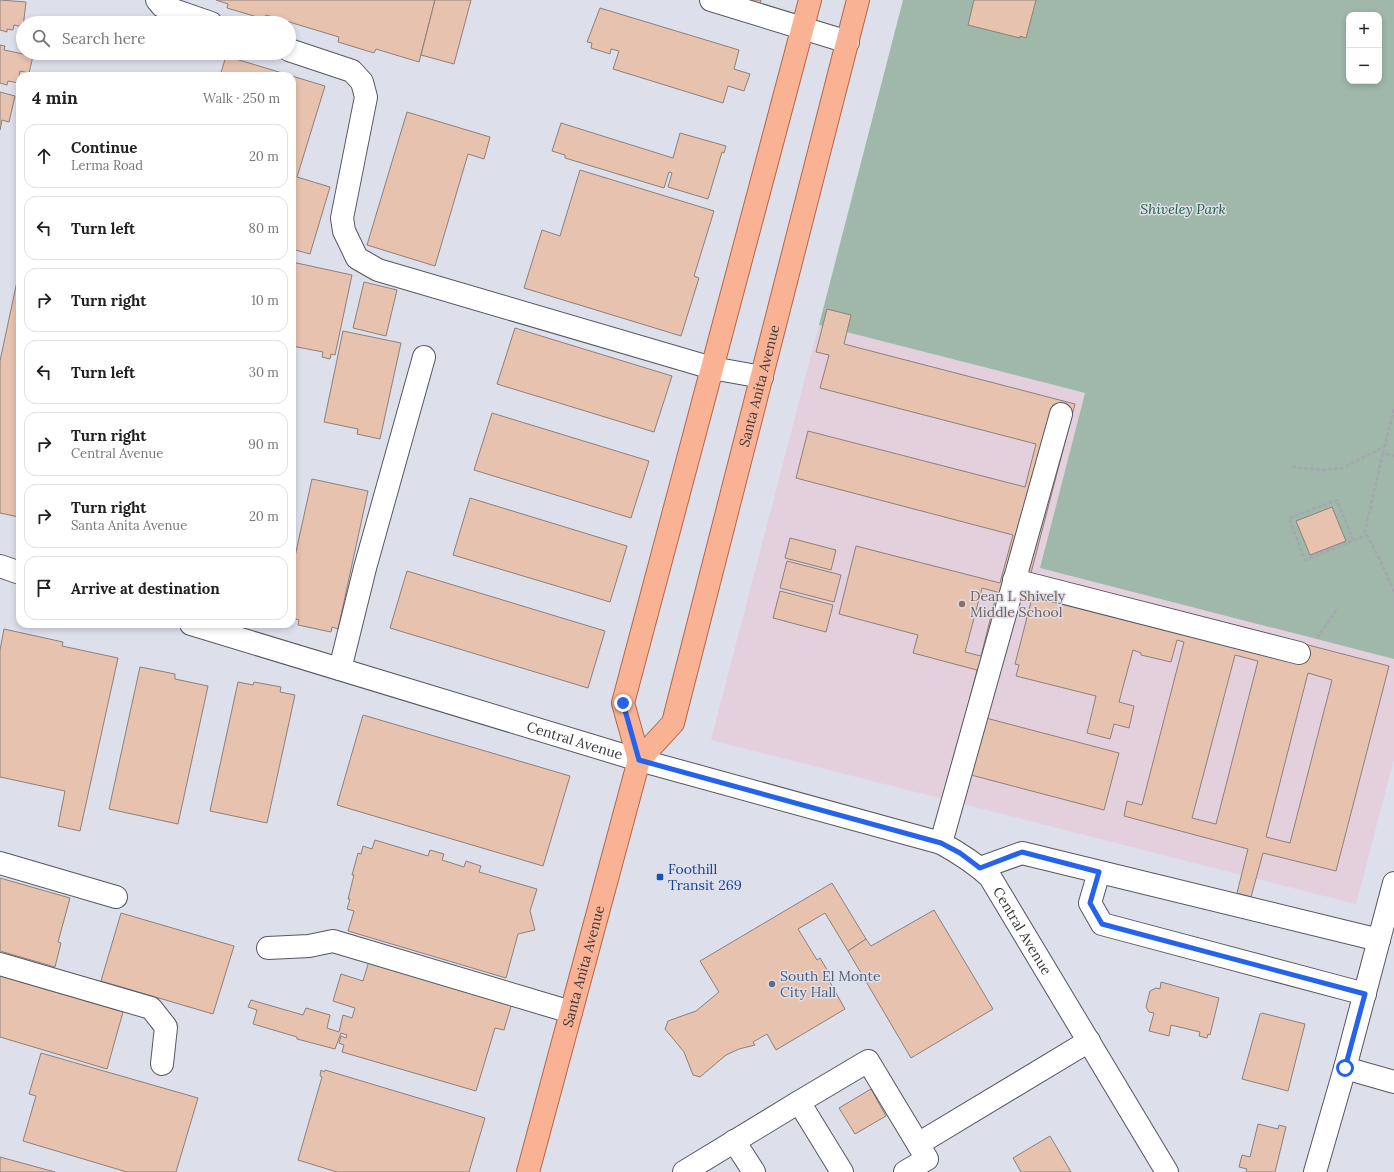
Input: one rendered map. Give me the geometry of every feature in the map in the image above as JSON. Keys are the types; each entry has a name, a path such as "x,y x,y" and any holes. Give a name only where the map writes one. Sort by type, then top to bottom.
{"main road":[{"path":"639,760 623,703 810,0"},
{"name":"Santa Anita Avenue","path":"528,1172 639,760 673,723 858,0"}],"street":[{"path":"157,0 162,6 191,16"},
{"path":"711,0 848,42"},
{"path":"296,52 352,71 362,82 366,97 342,218 344,231 357,258 378,270 712,368 762,377"},
{"path":"340,669 365,568 424,357"},
{"path":"941,843 1061,414"},
{"path":"0,566 16,571"},
{"path":"1014,580 1299,653"},
{"name":"Central Avenue","path":"218,628 239,631 340,669 639,760 941,843 960,853 990,877 1167,1172"},
{"path":"980,868 1022,852 1379,940"},
{"path":"0,863 116,897"},
{"path":"1099,872 1090,903 1102,924 1365,994"},
{"path":"1315,1172 1345,1068 1394,883"},
{"path":"268,948 308,946 333,941 571,1012"},
{"path":"0,964 151,1008 166,1027 162,1064"},
{"path":"918,1144 1089,1041"},
{"path":"684,1172 868,1061 927,1159 905,1172"},
{"path":"1345,1068 1394,1082"},
{"path":"799,1102 842,1172"},
{"path":"734,1141 754,1172"}],"path":[{"path":"1394,409 1365,531 1394,592"},
{"path":"1292,467 1323,470 1343,468 1384,447"},
{"path":"1383,453 1394,456"},
{"path":"1353,540 1337,500 1289,518 1305,560 1367,535"},
{"path":"1317,639 1338,608"}],"shaded area":[{"name":"Dean L Shively Middle School","path":"819,325 1085,393 1040,568 1394,659 1394,759 1356,904 711,740"}],"green space":[{"name":"Shiveley Park","path":"903,0 1394,0 1394,659 1040,568 1085,393 819,325"}],"building":[{"path":"0,0 26,2 24,16 16,16 16,25 14,25 13,30 7,29 7,32 0,30"},
{"path":"216,0 435,0 419,62 376,49 374,53 338,42 339,37 296,24 296,16 254,16 227,8 228,4"},
{"path":"435,0 471,0 454,64 421,55"},
{"path":"737,0 761,0 759,7"},
{"path":"974,0 1036,0 1026,38 1020,36 1020,38 968,25"},
{"path":"600,8 739,50 734,69 750,74 744,91 728,86 723,103 613,69 619,51 611,49 610,54 591,48 592,43 587,42"},
{"path":"0,45 5,46 4,50 16,52 16,60 32,60 29,72 16,72 16,83 8,81 7,85 0,83"},
{"path":"225,60 239,60 279,72 221,72"},
{"path":"296,77 325,86 297,177 330,187 310,254 296,250"},
{"path":"0,92 15,96 9,122 2,120 0,130"},
{"path":"407,112 490,137 484,159 468,154 435,266 367,245"},
{"path":"561,123 673,158 680,133 726,146 724,153 722,152 708,199 668,187 672,173 669,172 664,188 565,158 565,155 552,151"},
{"path":"580,170 714,211 694,276 699,278 681,336 524,288 542,230 560,236"},
{"path":"296,263 352,275 335,355 331,354 330,359 322,357 323,352 296,347"},
{"path":"364,282 397,290 386,336 353,328"},
{"path":"16,286 16,516 0,513 0,361"},
{"path":"827,309 851,315 844,344 1075,404 1031,573 1389,666 1336,871 1263,853 1251,897 1237,893 1248,849 1124,816 1127,801 1142,805 1184,642 1177,640 1171,662 1141,655 1141,653 1133,650 1119,702 1134,706 1129,728 1114,724 1110,739 1087,733 1096,696 1016,676 1019,665 1015,664 1031,602 1013,597 982,717 1119,753 1104,810 952,770 977,670 913,653 918,635 839,614 856,546 1000,583 1013,535 796,478 808,431 1025,487 1036,444 820,388 829,355 816,352","holes":["982,588 997,592 981,656 965,652","1235,655 1258,661 1216,824 1192,818","1308,673 1332,680 1290,843 1266,837"]},
{"path":"515,328 672,376 654,432 497,384"},
{"path":"343,331 401,343 380,439 357,434 358,429 324,422"},
{"path":"492,413 649,461 631,518 474,470"},
{"path":"312,479 368,491 338,629 332,627 331,632 298,625 299,620 296,619 296,552"},
{"path":"470,498 627,546 610,602 453,555"},
{"path":"1332,507 1346,541 1310,555 1296,521"},
{"path":"790,538 836,550 831,570 785,558"},
{"path":"787,561 841,575 834,602 780,588"},
{"path":"407,571 605,631 588,688 390,628"},
{"path":"780,591 833,605 826,632 773,618"},
{"path":"4,629 63,642 62,646 118,658 80,831 58,826 65,791 0,777 0,650"},
{"path":"140,667 175,674 175,679 208,686 178,824 109,809"},
{"path":"238,682 253,685 254,682 281,687 280,692 295,695 267,823 210,811"},
{"path":"363,715 570,776 543,866 337,805"},
{"path":"375,840 428,856 430,850 444,854 442,860 464,867 466,861 481,866 479,872 537,889 530,911 535,930 518,934 506,978 348,931 354,911 347,909 350,899 348,899 358,853 361,854 363,846 372,849"},
{"path":"0,878 70,898 58,942 61,943 55,967 0,951"},
{"name":"South El Monte City Hall","path":"832,883 866,939 848,951 825,913 798,929 817,960 820,958 829,973 826,975 845,1009 776,1050 767,1034 753,1042 755,1045 739,1049 726,1055 700,1077 693,1075 684,1052 665,1029 668,1021 696,1011 719,992 700,961"},
{"path":"934,910 993,1009 911,1058 848,951 866,939 871,946"},
{"path":"121,913 234,946 213,1014 101,981"},
{"path":"369,961 512,1003 504,1030 495,1028 476,1091 342,1052 344,1045 339,1043 341,1036 346,1038 347,1035 341,1033 335,1049 297,1039 297,1037 253,1024 257,1010 248,1007 251,1000 303,1015 306,1008 330,1015 327,1028 339,1032 343,1015 352,1018 355,1008 333,1001 341,974 363,981"},
{"path":"0,976 123,1012 107,1069 0,1037"},
{"path":"1161,982 1219,998 1210,1035 1208,1034 1207,1038 1199,1036 1200,1032 1171,1025 1169,1036 1149,1031 1154,1013 1149,1012 1146,1007 1150,991 1156,988 1160,989"},
{"path":"1262,1013 1305,1024 1288,1091 1242,1079 1260,1014"},
{"path":"41,1053 198,1098 176,1172 127,1172 23,1141 36,1096 29,1094"},
{"path":"321,1070 485,1118 469,1172 337,1172 298,1160 322,1077 320,1076"},
{"path":"871,1089 886,1116 855,1134 839,1108"},
{"path":"1258,1124 1278,1129 1279,1125 1286,1127 1275,1172 1246,1172 1247,1169 1239,1167 1242,1155 1250,1157"},
{"path":"1050,1136 1071,1172 1021,1172 1013,1158"},
{"path":"0,1157 55,1172 0,1172"}],"place":[{"name":"Dean L Shively Middle School","path":"962,604"},
{"name":"Foothill Transit 269","path":"660,877"},
{"name":"South El Monte City Hall","path":"772,984"}],"route":[{"path":"623,703 639,760 941,843 960,853 980,868 1022,852 1099,872 1090,903 1102,924 1365,994 1345,1068"}]}
